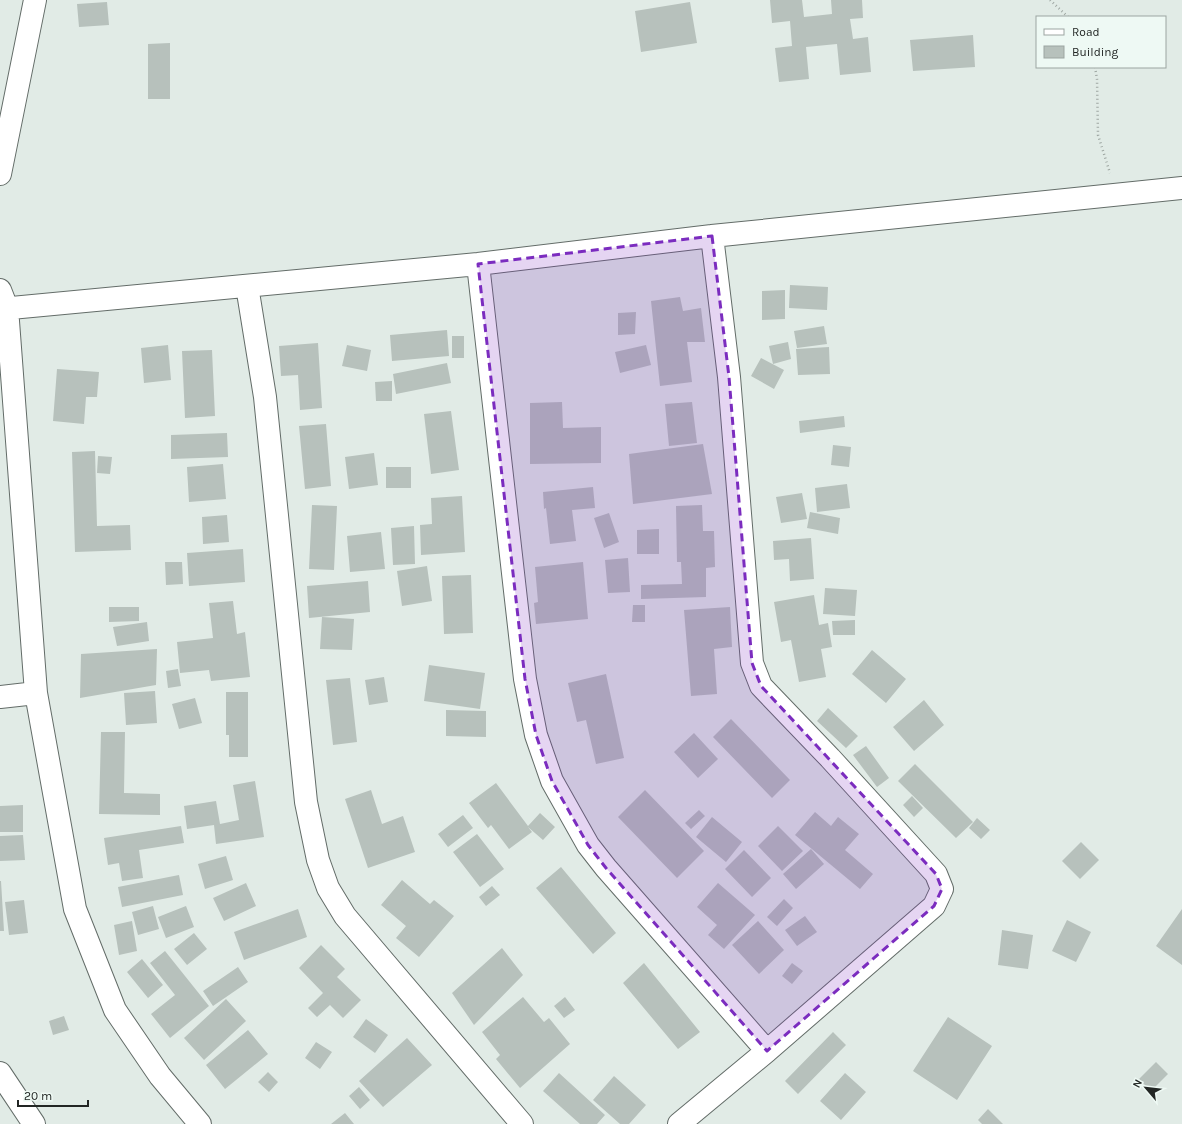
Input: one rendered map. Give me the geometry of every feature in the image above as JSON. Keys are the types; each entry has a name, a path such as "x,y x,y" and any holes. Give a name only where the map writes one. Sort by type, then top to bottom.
{"street":[{"path":"0,174 35,0"},
{"path":"200,1124 160,1076 114,1010 75,909 36,693 2,302 247,286 478,264 712,236 1182,188"},
{"path":"679,1124 767,1051 934,906 942,890 936,874 830,758 761,686 752,663 730,377 712,236"},
{"path":"478,264 525,679 536,735 552,781 588,845 606,868 767,1051"},
{"path":"247,286 265,397 306,802 318,860 328,888 345,916 522,1124"},
{"path":"0,697 36,693"},
{"path":"0,1073 34,1124"}],"path":[{"path":"1050,0 1067,16"},
{"path":"1095,68 1097,79 1098,135 1117,194"}],"highlighted area":[{"path":"712,236 729,377 752,663 761,686 936,874 942,889 934,906 767,1051 606,868 588,845 552,781 536,735 525,679 478,264"}],"building":[{"path":"770,0 802,0 804,17 832,14 831,0 862,0 863,18 850,19 853,39 868,37 871,72 840,75 837,44 806,47 809,79 779,82 775,48 792,46 790,21 772,23"},
{"path":"107,2 109,25 79,27 77,4"},
{"path":"690,2 697,43 641,52 635,11"},
{"path":"973,35 975,67 913,71 910,40"},
{"path":"170,43 170,99 148,99 148,44"},
{"path":"790,285 828,287 827,310 789,308"},
{"path":"785,290 785,319 762,320 762,291"},
{"path":"680,297 683,311 701,308 705,342 687,342 692,382 660,386 651,301"},
{"path":"636,312 635,334 618,335 618,313"},
{"path":"824,326 827,344 797,348 794,331"},
{"path":"447,330 449,356 392,361 390,335"},
{"path":"452,336 464,336 464,358 452,358"},
{"path":"788,342 791,359 773,364 769,346"},
{"path":"318,343 322,408 300,410 298,375 281,376 279,346"},
{"path":"168,345 171,380 144,383 141,348"},
{"path":"347,345 371,350 367,371 342,366"},
{"path":"646,345 651,365 620,373 615,352"},
{"path":"829,347 830,374 798,375 796,349"},
{"path":"212,350 215,416 185,418 182,351"},
{"path":"761,358 784,370 774,389 751,376"},
{"path":"447,363 451,383 396,394 393,374"},
{"path":"57,369 99,372 97,397 86,397 84,424 53,421"},
{"path":"392,381 392,401 376,401 375,382"},
{"path":"562,402 563,428 601,427 601,463 530,464 530,403"},
{"path":"692,402 697,443 669,446 665,404"},
{"path":"451,411 459,470 431,474 424,414"},
{"path":"844,416 845,427 800,433 799,421"},
{"path":"326,424 331,486 305,489 299,426"},
{"path":"227,433 228,457 171,459 171,435"},
{"path":"703,444 712,494 633,504 629,454"},
{"path":"833,445 851,447 849,467 831,465"},
{"path":"95,451 97,526 130,525 131,550 75,552 72,452"},
{"path":"374,453 378,485 349,489 345,457"},
{"path":"98,456 112,457 110,474 97,473"},
{"path":"223,464 226,499 189,502 187,467"},
{"path":"386,467 411,467 411,488 386,488"},
{"path":"847,484 850,508 817,512 815,488"},
{"path":"593,487 595,508 572,510 576,541 550,544 546,508 544,509 543,492"},
{"path":"802,493 807,519 781,523 776,497"},
{"path":"462,496 465,552 421,555 420,525 432,524 431,498"},
{"path":"312,505 337,506 334,570 309,569"},
{"path":"702,505 703,531 714,531 715,567 706,568 706,597 641,599 641,585 682,584 681,562 677,562 676,506"},
{"path":"810,512 840,518 838,534 807,528"},
{"path":"609,513 619,542 604,548 594,518"},
{"path":"227,515 229,542 203,544 202,517"},
{"path":"414,526 415,564 393,565 391,528"},
{"path":"659,529 659,554 637,554 637,530"},
{"path":"381,532 385,569 350,572 347,536"},
{"path":"811,538 814,579 790,581 789,559 774,560 773,541"},
{"path":"243,549 245,582 189,586 187,553"},
{"path":"628,558 630,592 608,593 605,560"},
{"path":"165,562 182,562 183,584 166,585"},
{"path":"583,562 588,619 536,624 534,603 538,602 535,567"},
{"path":"427,566 432,601 402,606 397,571"},
{"path":"471,575 473,633 444,634 442,576"},
{"path":"368,581 370,612 309,618 307,586"},
{"path":"825,588 857,590 855,616 823,614"},
{"path":"814,595 819,625 828,623 832,647 821,649 826,677 799,682 791,640 781,642 774,602"},
{"path":"233,601 237,634 245,632 250,677 211,681 209,670 180,673 177,642 213,638 209,603"},
{"path":"633,605 645,605 645,622 632,622"},
{"path":"109,607 139,607 139,621 109,622"},
{"path":"730,607 732,647 714,649 717,694 691,696 684,610"},
{"path":"322,617 354,619 352,650 320,649"},
{"path":"855,620 855,635 833,635 832,621"},
{"path":"147,622 149,641 117,646 113,627"},
{"path":"157,649 156,685 80,698 81,654"},
{"path":"872,650 906,679 886,703 852,674"},
{"path":"429,665 485,673 480,709 424,701"},
{"path":"178,669 181,686 168,688 166,671"},
{"path":"606,674 624,758 596,764 586,720 577,722 568,683"},
{"path":"384,677 388,702 369,705 365,680"},
{"path":"350,678 357,742 333,745 326,680"},
{"path":"155,691 157,723 126,725 124,693"},
{"path":"226,692 248,692 248,757 229,757 229,735 226,735"},
{"path":"195,698 202,723 179,729 172,704"},
{"path":"924,700 944,725 914,751 893,727"},
{"path":"828,708 858,736 846,748 817,721"},
{"path":"446,710 486,711 486,737 446,736"},
{"path":"731,719 790,780 772,798 713,737"},
{"path":"101,732 125,732 124,793 160,794 160,815 99,814"},
{"path":"694,733 718,759 698,778 674,752"},
{"path":"866,746 889,778 877,787 853,755"},
{"path":"915,764 973,822 956,838 898,781"},
{"path":"255,781 264,837 216,844 214,825 187,829 184,806 216,801 220,824 239,820 233,785"},
{"path":"496,783 528,826 540,813 555,827 543,840 528,827 532,832 509,849 491,825 488,828 469,803"},
{"path":"371,790 382,824 403,816 415,852 368,868 345,799"},
{"path":"645,790 704,851 677,878 618,817"},
{"path":"912,796 923,808 914,817 903,805"},
{"path":"23,805 23,832 0,832 0,806"},
{"path":"699,810 705,816 691,829 685,823"},
{"path":"815,812 831,826 838,817 859,834 845,850 873,874 860,889 795,835"},
{"path":"463,815 473,828 448,847 438,834"},
{"path":"712,817 742,842 726,862 696,837"},
{"path":"977,818 990,830 981,839 969,828"},
{"path":"181,826 184,843 139,850 143,878 122,881 119,863 108,865 104,838"},
{"path":"778,826 803,851 782,871 758,846"},
{"path":"477,834 504,869 480,887 453,852"},
{"path":"23,835 25,860 0,861 0,836"},
{"path":"1081,842 1099,860 1080,879 1062,861"},
{"path":"811,849 824,864 796,889 783,874"},
{"path":"744,850 771,878 752,897 725,869"},
{"path":"226,856 233,880 205,889 198,864"},
{"path":"561,867 616,933 593,954 536,888"},
{"path":"179,875 183,895 122,907 118,887"},
{"path":"402,880 430,904 434,900 454,916 419,957 396,938 406,926 381,905"},
{"path":"1,881 4,931 0,931"},
{"path":"246,883 256,906 224,921 213,898"},
{"path":"718,883 755,915 724,949 708,935 717,925 697,907"},
{"path":"492,886 500,895 486,906 479,897"},
{"path":"784,899 793,908 777,926 767,917"},
{"path":"24,900 28,933 9,935 5,902"},
{"path":"153,906 159,929 138,935 132,912"},
{"path":"186,906 194,927 166,938 158,917"},
{"path":"298,909 307,937 244,960 234,932"},
{"path":"1182,909 1182,965 1156,946"},
{"path":"805,916 817,932 797,946 785,930"},
{"path":"1067,920 1091,932 1076,962 1052,951"},
{"path":"132,921 137,951 119,955 114,925"},
{"path":"758,921 784,950 759,974 732,945"},
{"path":"1002,930 1033,935 1028,969 998,965"},
{"path":"194,933 207,949 187,965 174,949"},
{"path":"321,945 345,969 337,977 361,1000 343,1018 330,1005 317,1017 308,1008 323,993 299,968"},
{"path":"502,948 523,975 474,1025 452,993"},
{"path":"165,951 209,1006 170,1038 151,1014 175,995 150,963"},
{"path":"142,959 163,985 148,998 127,972"},
{"path":"644,963 700,1032 678,1049 623,983"},
{"path":"792,963 803,971 792,984 782,976"},
{"path":"238,967 248,982 213,1006 203,991"},
{"path":"523,997 544,1022 549,1018 570,1044 520,1088 496,1059 500,1055 482,1032"},
{"path":"565,997 575,1010 564,1018 554,1006"},
{"path":"226,999 246,1021 204,1060 184,1038"},
{"path":"64,1016 69,1030 53,1035 49,1021"},
{"path":"948,1017 992,1046 957,1100 913,1071"},
{"path":"366,1019 388,1035 375,1053 353,1037"},
{"path":"248,1030 268,1054 225,1089 206,1065"},
{"path":"833,1032 846,1045 798,1094 785,1081"},
{"path":"407,1038 432,1065 383,1107 359,1081"},
{"path":"316,1042 332,1052 320,1069 305,1058"},
{"path":"1156,1062 1168,1074 1151,1091 1139,1079"},
{"path":"268,1072 278,1082 269,1092 258,1082"},
{"path":"559,1073 605,1115 597,1124 580,1124 543,1091"},
{"path":"845,1073 866,1092 841,1120 820,1101"},
{"path":"614,1076 646,1105 629,1124 620,1124 593,1100"},
{"path":"359,1087 370,1100 360,1109 349,1096"},
{"path":"988,1109 1003,1124 982,1124 978,1120"},
{"path":"345,1113 354,1124 331,1124"}]}
